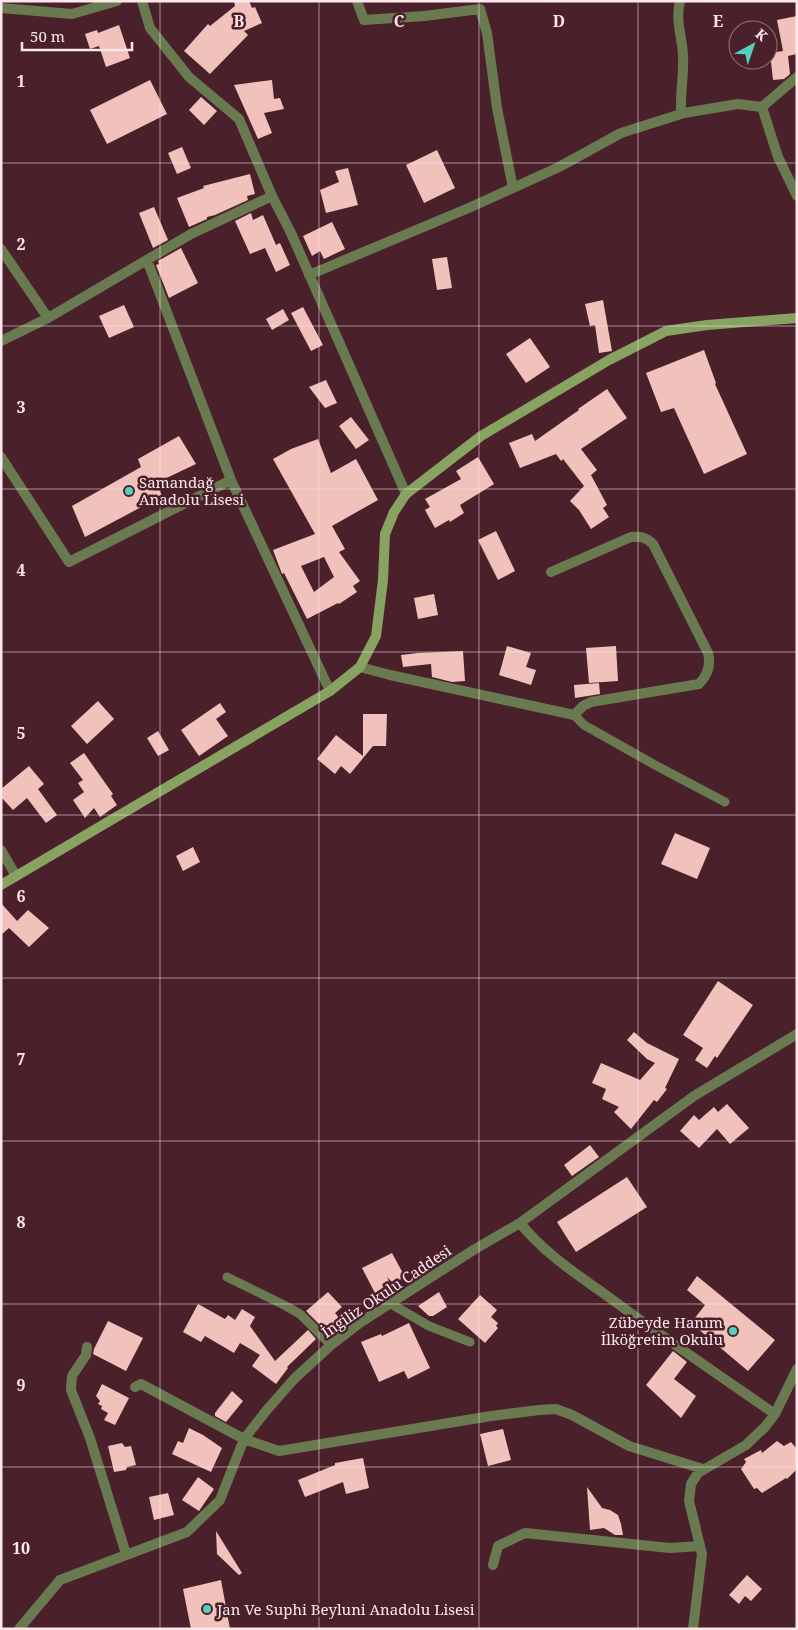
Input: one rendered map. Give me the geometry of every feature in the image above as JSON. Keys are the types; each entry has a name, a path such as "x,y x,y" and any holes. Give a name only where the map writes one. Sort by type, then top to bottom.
{"street":[{"path":"1,8 72,14 117,1"},
{"path":"142,1 150,28 189,76 238,119 272,196 291,232 406,494"},
{"path":"357,1 364,20 424,16 480,9 486,33 497,108 513,188"},
{"path":"680,1 677,21 683,56 680,97 681,114"},
{"path":"309,275 558,168 621,133 681,114 738,104 762,107 797,76"},
{"path":"762,107 778,157 797,196"},
{"path":"1,342 48,318 191,234 272,196"},
{"path":"1,249 48,318"},
{"path":"146,260 231,480 330,691"},
{"path":"1,885 330,691 360,667 376,636 383,580 385,534 394,512 406,494 482,436 609,360 666,331 707,325 797,318"},
{"path":"1,457 69,562 231,480"},
{"path":"360,667 574,716 583,706 591,702 699,684 707,673 708,652 652,544 645,538 631,537 551,572"},
{"path":"1,850 16,876"},
{"name":"İngiliz Okulu Caddesi","path":"19,1629 60,1580 187,1532 220,1500 244,1439 266,1411 294,1379 331,1345 361,1322 475,1249 520,1223 694,1096 797,1034"},
{"path":"520,1223 531,1237 553,1256 660,1335 775,1414"},
{"path":"87,1347 86,1355 72,1376 71,1390 90,1438 126,1554"},
{"path":"693,1629 702,1554 689,1501 691,1484 698,1473 746,1445 765,1427 775,1414 797,1369"},
{"path":"135,1387 141,1384 244,1439 279,1451 491,1416 556,1409 572,1414 629,1446 703,1470"},
{"path":"493,1566 498,1546 525,1532 670,1548 700,1546"}],"lane":[{"path":"574,716 584,725 725,802"},
{"path":"227,1277 300,1314 331,1345"},
{"path":"391,1304 429,1326 470,1342"}],"building":[{"path":"234,1 249,1 252,8 255,7 262,23 244,31 248,35 210,74 184,51 208,24 210,26 235,6"},
{"path":"797,16 797,54 788,56 790,74 784,79 773,80 772,70 778,70 778,52 783,51 777,20"},
{"path":"119,25 130,58 106,67 99,46 90,49 85,34 97,30 98,33"},
{"path":"150,80 167,114 107,144 90,110"},
{"path":"272,80 274,99 280,98 284,109 264,113 272,133 258,139 234,85"},
{"path":"201,97 217,111 204,125 189,110"},
{"path":"182,147 191,168 177,174 168,153"},
{"path":"437,150 455,188 424,203 406,165"},
{"path":"348,168 358,205 326,213 320,190 339,182 335,171"},
{"path":"250,174 255,194 247,196 248,200 207,217 207,219 189,227 177,198 204,188 203,186"},
{"path":"154,207 168,240 153,248 139,213"},
{"path":"251,213 253,220 263,215 276,245 280,243 290,265 276,272 265,248 250,254 235,221"},
{"path":"332,222 345,249 324,259 320,251 312,256 303,236"},
{"path":"181,248 198,283 169,298 156,265 159,264 158,261"},
{"path":"447,257 452,288 437,290 432,259"},
{"path":"603,300 612,351 599,353 595,325 590,326 585,304"},
{"path":"124,305 134,327 109,338 99,316"},
{"path":"303,307 323,345 311,351 291,313"},
{"path":"283,309 289,320 272,330 266,319"},
{"path":"530,338 550,367 526,383 506,354"},
{"path":"704,350 715,384 747,454 704,474 674,408 661,412 646,373"},
{"path":"326,380 337,403 325,408 309,387"},
{"path":"607,389 627,418 581,449 597,470 591,475 607,505 603,508 609,517 591,529 579,510 570,501 584,486 563,459 561,461 556,454 520,468 509,443 532,434 535,441"},
{"path":"351,417 369,440 356,449 339,426"},
{"name":"Samandağ Anadolu Lisesi","path":"179,436 196,464 156,483 162,496 85,537 72,506 141,467 138,459"},
{"path":"318,439 331,473 356,459 378,500 332,526 345,549 339,552 360,581 353,586 357,592 339,604 307,619 284,573 282,574 273,550 315,534 273,459 291,449","holes":["324,557 334,577 314,592 301,566"]},
{"path":"478,457 494,484 460,505 464,513 450,522 449,520 435,528 425,510 430,507 425,499 461,479 456,471"},
{"path":"496,531 515,571 498,580 478,540"},
{"path":"434,594 438,615 418,619 414,598"},
{"path":"507,646 531,653 526,667 536,670 531,685 499,675"},
{"path":"616,646 618,681 589,683 586,648"},
{"path":"463,651 465,681 452,682 432,677 431,664 403,667 401,655 418,653"},
{"path":"599,683 600,694 575,698 574,685"},
{"path":"98,701 114,719 87,744 71,726"},
{"path":"220,703 226,712 216,719 228,736 199,756 181,730"},
{"path":"363,714 387,714 386,746 373,746 350,774 341,766 335,774 317,759 336,735 363,756"},
{"path":"158,731 169,750 158,756 147,738"},
{"path":"84,753 113,794 111,796 117,805 100,817 94,808 85,818 73,800 84,792 78,783 83,780 70,763"},
{"path":"29,766 44,784 38,789 57,815 46,823 27,798 13,810 1,797 1,789"},
{"path":"675,833 710,848 697,879 661,864"},
{"path":"193,847 200,862 183,871 176,856"},
{"path":"1,903 17,921 28,910 49,928 29,947 9,928 1,935"},
{"path":"718,981 753,1005 717,1058 715,1056 707,1068 695,1060 703,1048 683,1035"},
{"path":"634,1032 647,1043 679,1059 665,1088 667,1089 657,1102 654,1100 631,1129 614,1112 619,1107 602,1099 606,1089 592,1083 601,1063 640,1080 655,1063 647,1059 627,1040"},
{"path":"727,1104 749,1128 730,1144 717,1129 699,1148 680,1131 694,1115 699,1120 714,1107 718,1112"},
{"path":"590,1145 599,1157 572,1176 564,1165"},
{"path":"627,1177 647,1207 576,1252 557,1222"},
{"path":"392,1253 405,1277 393,1283 387,1277 390,1284 375,1293 362,1268"},
{"name":"Zübeyde Hanım İlköğretim Okulu","path":"697,1276 775,1340 748,1371 691,1323 705,1305 687,1290"},
{"path":"328,1292 342,1307 335,1313 340,1319 326,1331 306,1311"},
{"path":"439,1292 447,1307 433,1316 429,1316 418,1306"},
{"path":"480,1295 497,1310 491,1317 498,1323 496,1326 498,1328 485,1343 458,1319"},
{"path":"198,1304 225,1319 228,1315 235,1320 242,1309 255,1317 250,1326 275,1361 308,1330 316,1339 287,1367 276,1384 252,1366 260,1355 240,1343 234,1353 205,1336 201,1342 183,1332"},
{"path":"108,1321 143,1338 126,1371 93,1354"},
{"path":"409,1323 430,1368 408,1379 404,1371 379,1382 361,1342 381,1334 382,1336"},
{"path":"673,1351 687,1362 674,1379 696,1396 681,1418 646,1385"},
{"path":"102,1384 129,1398 115,1425 104,1420 108,1413 101,1409 102,1406 98,1404 100,1401 96,1396"},
{"path":"232,1391 243,1401 226,1422 215,1416 215,1413"},
{"path":"189,1428 222,1448 211,1472 172,1454 178,1441 183,1443"},
{"path":"503,1429 511,1460 488,1466 480,1434"},
{"path":"777,1441 784,1446 791,1442 797,1449 797,1469 787,1479 762,1493 757,1488 754,1489 741,1469 746,1462 744,1459 761,1450 762,1453"},
{"path":"122,1443 125,1447 131,1446 136,1465 127,1467 126,1470 114,1472 108,1446"},
{"path":"363,1458 369,1488 346,1494 343,1482 305,1497 298,1480 335,1465 335,1463"},
{"path":"198,1477 214,1489 199,1511 182,1500"},
{"path":"587,1487 602,1508 618,1515 623,1535 615,1535 604,1528 590,1530"},
{"path":"168,1493 174,1515 154,1520 149,1497"},
{"path":"216,1531 242,1573 239,1575 217,1554"},
{"path":"747,1575 762,1589 751,1601 745,1596 739,1604 729,1595"},
{"name":"Jan Ve Suphi Beyluni Anadolu Lisesi","path":"221,1580 230,1629 191,1629 183,1589"}],"place":[{"name":"Samandağ Anadolu Lisesi","path":"129,491"},
{"name":"Zübeyde Hanım İlköğretim Okulu","path":"733,1331"},
{"name":"Jan Ve Suphi Beyluni Anadolu Lisesi","path":"207,1609"}]}
